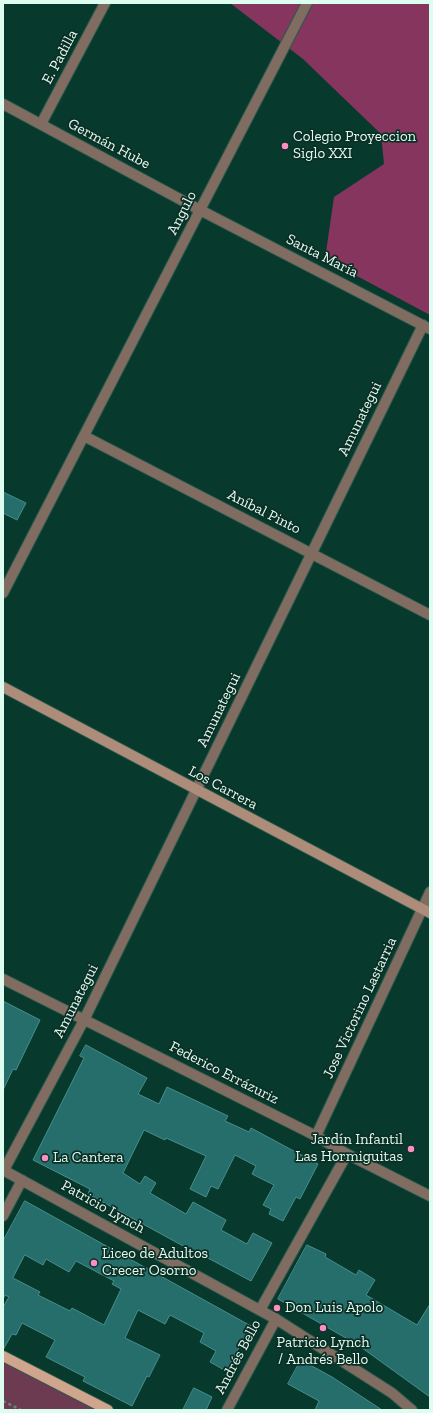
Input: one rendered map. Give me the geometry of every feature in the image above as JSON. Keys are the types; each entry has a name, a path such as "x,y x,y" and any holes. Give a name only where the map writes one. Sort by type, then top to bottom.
{"main road":[{"name":"Los Carrera","path":"3,687 196,791 426,911"},
{"path":"3,1356 108,1410"}],"street":[{"name":"E. Padilla","path":"41,124 105,3"},
{"name":"Angulo","path":"3,593 307,3"},
{"name":"Germán Hube","path":"3,104 200,210"},
{"name":"Santa María","path":"200,210 426,327"},
{"name":"Amunategui","path":"4,1170 84,1020 312,554 426,327"},
{"name":"Aníbal Pinto","path":"84,436 430,615"},
{"name":"Jose Victorino Lastarria","path":"316,1136 426,911 430,892"},
{"name":"Federico Errázuriz","path":"3,979 316,1136 347,1154 430,1196"},
{"path":"260,1310 347,1154"},
{"name":"Patricio Lynch","path":"4,1170 276,1319 392,1393 412,1410"},
{"path":"3,1216 22,1180"},
{"name":"Andrés Bello","path":"227,1410 276,1319"}],"path":[{"path":"3,1401 21,1410"}],"shaded area":[{"path":"230,3 430,3 430,315 325,259 334,197 384,164 381,134 303,59"},
{"path":"3,1361 96,1410 3,1410"}],"building":[{"path":"3,492 26,503 17,520 3,513"},
{"path":"3,1001 40,1020 16,1070 13,1069 3,1090"},
{"path":"86,1045 147,1078 138,1094 159,1104 167,1087 228,1116 225,1121 249,1132 251,1128 318,1164 300,1199 296,1197 283,1221 269,1214 271,1209 263,1205 274,1185 252,1174 256,1166 235,1155 218,1189 211,1186 206,1197 190,1189 206,1156 144,1130 123,1173 140,1184 145,1176 156,1183 150,1193 186,1214 193,1202 226,1220 221,1230 247,1244 253,1233 272,1243 251,1281 206,1257 205,1259 184,1248 185,1247 88,1194 90,1189 33,1160 84,1058 80,1056"},
{"path":"25,1201 251,1326 226,1371 210,1362 216,1351 200,1342 204,1333 170,1315 165,1324 138,1310 125,1338 160,1355 149,1377 147,1376 132,1406 83,1381 85,1377 46,1357 55,1340 22,1323 16,1335 12,1334 3,1350 3,1307 9,1297 5,1295 3,1299 3,1241","holes":["25,1255 43,1265 46,1259 69,1272 76,1261 114,1281 112,1284 121,1289 104,1325 72,1308 70,1311 38,1295 40,1292 13,1278"]},
{"path":"307,1245 326,1254 325,1257 356,1275 359,1270 375,1280 366,1295 417,1325 430,1304 430,1397 358,1345 278,1299"},
{"path":"301,1360 332,1377 382,1410 315,1410 319,1401 288,1384"},
{"path":"194,1388 212,1397 206,1410 183,1410"}],"place":[{"name":"Colegio Proyeccion Siglo XXI","path":"285,146"},
{"name":"Jardín Infantil Las Hormiguitas","path":"411,1149"},
{"name":"La Cantera","path":"45,1158"},
{"name":"Liceo de Adultos Crecer Osorno","path":"94,1263"},
{"name":"Don Luis Apolo","path":"277,1308"},
{"name":"Patricio Lynch / Andrés Bello","path":"323,1328"}]}
